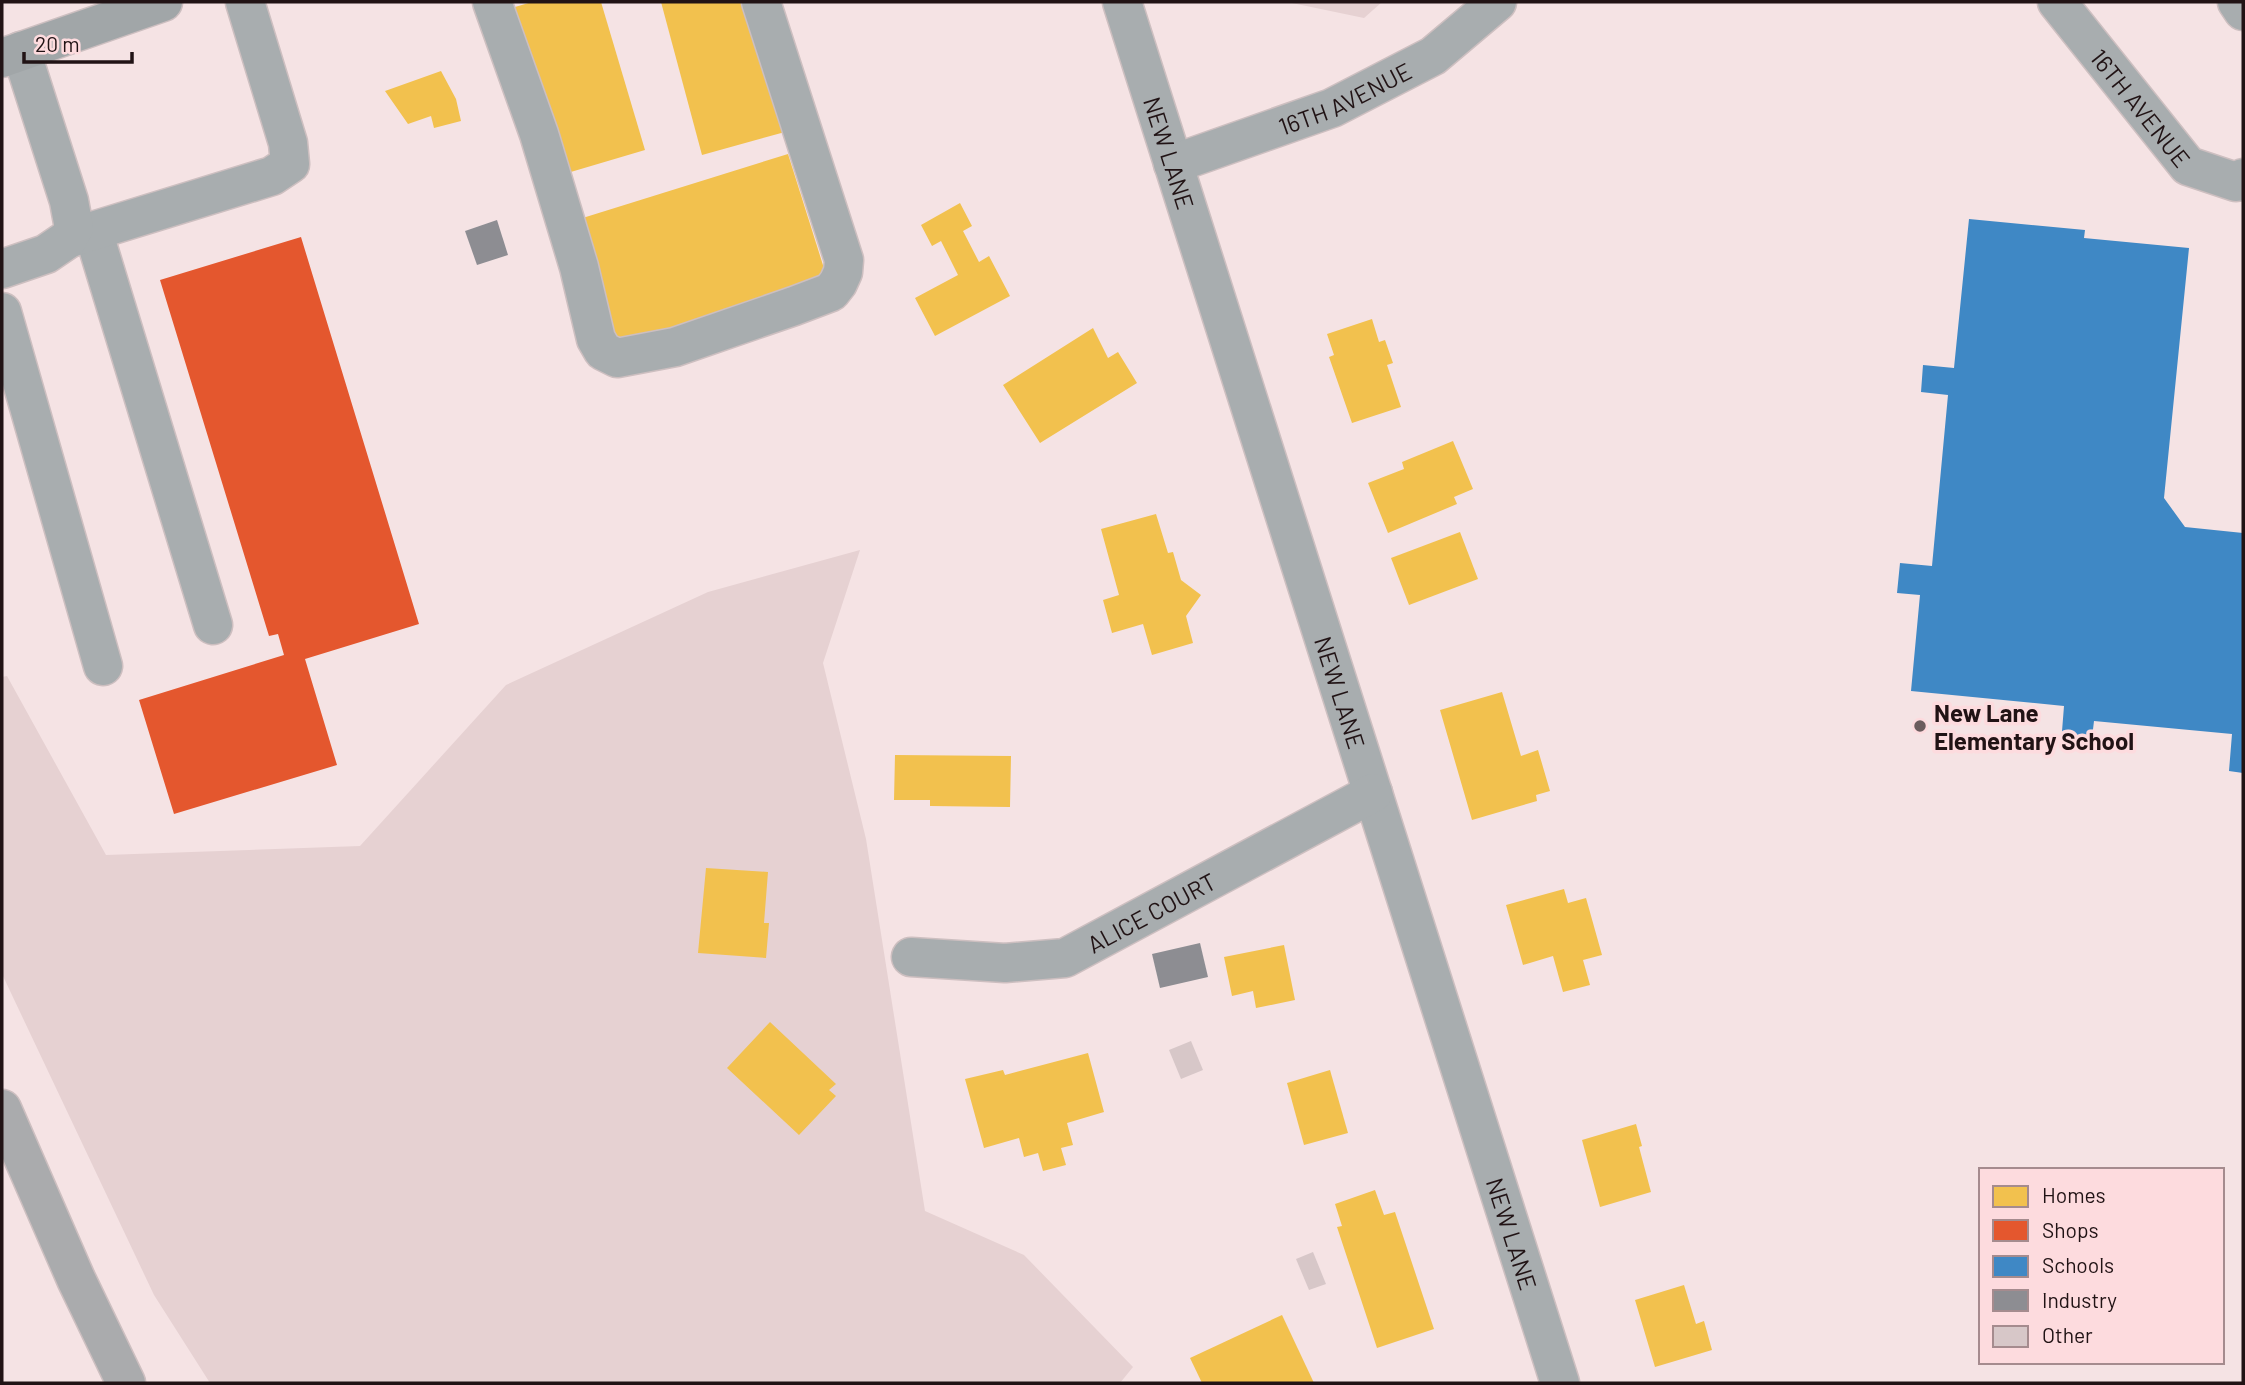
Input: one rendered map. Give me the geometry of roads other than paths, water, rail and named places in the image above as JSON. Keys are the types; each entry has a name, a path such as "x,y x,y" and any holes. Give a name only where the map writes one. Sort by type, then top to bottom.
{"highway":[{"path":"2,1109 71,1267 126,1383"}],"main road":[{"path":"11,55 163,2"}],"street":[{"path":"2,269 46,254 81,235 272,176 290,164 288,143 245,2"},
{"path":"492,2 539,134 579,267 596,339 603,351 617,358 675,347 831,292 843,272 844,260 761,2"},
{"name":"NEW LANE","path":"1122,2 1560,1383"},
{"name":"16TH AVENUE","path":"1173,164 1332,108 1433,56 1497,2"},
{"name":"16TH AVENUE","path":"2057,2 2188,166 2236,182 2243,178"},
{"path":"2237,2 2243,11"},
{"path":"11,55 69,201 74,228 81,235 213,625"},
{"path":"2,312 103,666"},
{"name":"ALICE COURT","path":"911,957 1005,963 1065,958 1373,793"}],"place":[{"name":"New Lane Elementary School","path":"1920,726"}]}
